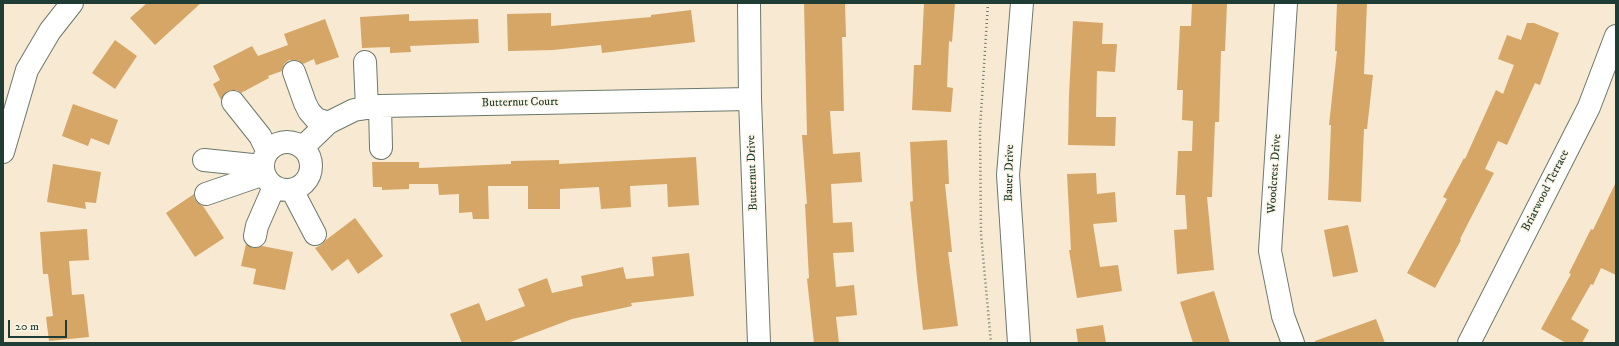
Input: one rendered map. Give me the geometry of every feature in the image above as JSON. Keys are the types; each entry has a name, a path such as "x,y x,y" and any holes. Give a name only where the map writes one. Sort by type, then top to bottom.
{"street":[{"path":"3,152 27,70 50,31 72,3"},
{"name":"Butternut Drive","path":"749,3 750,99 759,343"},
{"name":"Bauer Drive","path":"1018,343 1008,175 1022,3"},
{"name":"Woodcrest Drive","path":"1286,3 1270,251 1283,316 1293,343"},
{"name":"Briarwood Terrace","path":"1469,343 1589,106 1616,36"},
{"path":"365,62 381,148"},
{"path":"294,72 309,111 316,119 328,123"},
{"name":"Butternut Court","path":"303,147 328,123 354,110 373,107 750,99"},
{"path":"233,102 260,136 272,173 315,234"},
{"path":"204,160 272,173 300,187 307,180 311,172 311,163 308,154 303,147 296,143 288,141 273,145 272,173 255,236"},
{"path":"206,194 272,173"}],"path":[{"path":"988,3 980,129 981,234 990,343"}],"building":[{"path":"147,3 201,3 155,45 130,18"},
{"path":"804,3 845,3 846,37 842,37 844,111 830,111 833,154 860,152 862,182 831,184 833,223 852,222 854,252 833,253 836,287 854,285 857,315 836,317 839,343 814,343 807,279 809,278 805,204 807,204 802,135 807,135"},
{"path":"924,3 955,3 952,42 949,41 947,87 953,88 951,112 912,110 914,65 921,65"},
{"path":"1192,3 1227,3 1225,51 1221,51 1219,122 1215,122 1212,197 1207,197 1214,270 1177,274 1174,230 1187,229 1185,195 1176,195 1178,151 1192,151 1193,121 1182,120 1183,90 1177,90 1180,26 1191,26"},
{"path":"1337,3 1367,3 1364,74 1373,75 1367,129 1364,129 1361,202 1328,200 1331,125 1329,125 1337,51 1335,51"},
{"path":"691,10 695,42 602,53 601,45 553,50 508,51 507,14 551,13 551,26 651,17 651,15"},
{"path":"409,14 409,21 478,19 479,43 410,46 411,52 390,53 390,47 362,48 360,17"},
{"path":"325,19 339,57 316,65 314,59 303,64 297,60 289,60 284,64 282,71 268,76 269,78 241,93 237,90 226,92 221,100 213,84 220,80 213,66 252,46 258,56 288,45 284,34"},
{"path":"1073,21 1103,23 1102,44 1117,44 1115,72 1097,71 1096,117 1116,117 1115,146 1068,145"},
{"path":"1527,23 1534,23 1559,33 1540,85 1535,83 1507,145 1498,141 1485,169 1494,173 1460,239 1461,240 1435,288 1407,273 1447,199 1443,197 1464,158 1465,159 1496,90 1503,94 1514,65 1498,59 1507,35 1521,40"},
{"path":"115,40 137,56 115,89 92,73"},
{"path":"73,104 118,120 109,145 91,138 88,146 62,136"},
{"path":"947,140 949,184 945,184 952,252 948,252 958,326 923,330 910,202 913,201 910,142"},
{"path":"696,157 699,205 668,207 667,184 630,186 631,207 601,209 599,187 560,189 560,209 528,209 528,186 488,186 489,219 473,219 472,212 459,213 459,194 439,195 438,184 409,184 409,189 382,190 382,187 373,187 372,162 419,162 419,168 511,164 511,161 559,160 559,164"},
{"path":"53,164 101,172 96,203 85,202 86,209 47,202"},
{"path":"1096,173 1097,194 1115,192 1117,222 1093,224 1100,267 1118,265 1122,291 1077,298 1069,250 1071,250 1067,174"},
{"path":"1616,182 1616,275 1601,268 1593,285 1591,284 1571,319 1589,330 1582,343 1566,343 1541,329 1571,274 1569,273 1591,229 1593,230"},
{"path":"194,194 194,198 203,206 224,238 195,257 166,213"},
{"path":"355,218 383,256 358,274 348,259 332,271 315,248"},
{"path":"1348,225 1358,272 1333,277 1324,230"},
{"path":"87,229 89,260 69,261 72,295 84,294 89,337 49,341 46,317 53,316 48,274 43,274 40,232"},
{"path":"246,244 253,248 262,246 293,252 285,290 253,284 256,269 241,266"},
{"path":"689,253 694,296 631,303 632,306 572,319 508,343 462,343 450,314 479,303 486,321 525,306 518,289 547,278 552,293 583,286 581,276 623,267 626,279 654,276 652,257"},
{"path":"1214,291 1230,343 1193,343 1180,302"},
{"path":"1376,319 1385,343 1315,343 1315,341"},
{"path":"1103,325 1106,343 1078,343 1076,329"}]}
